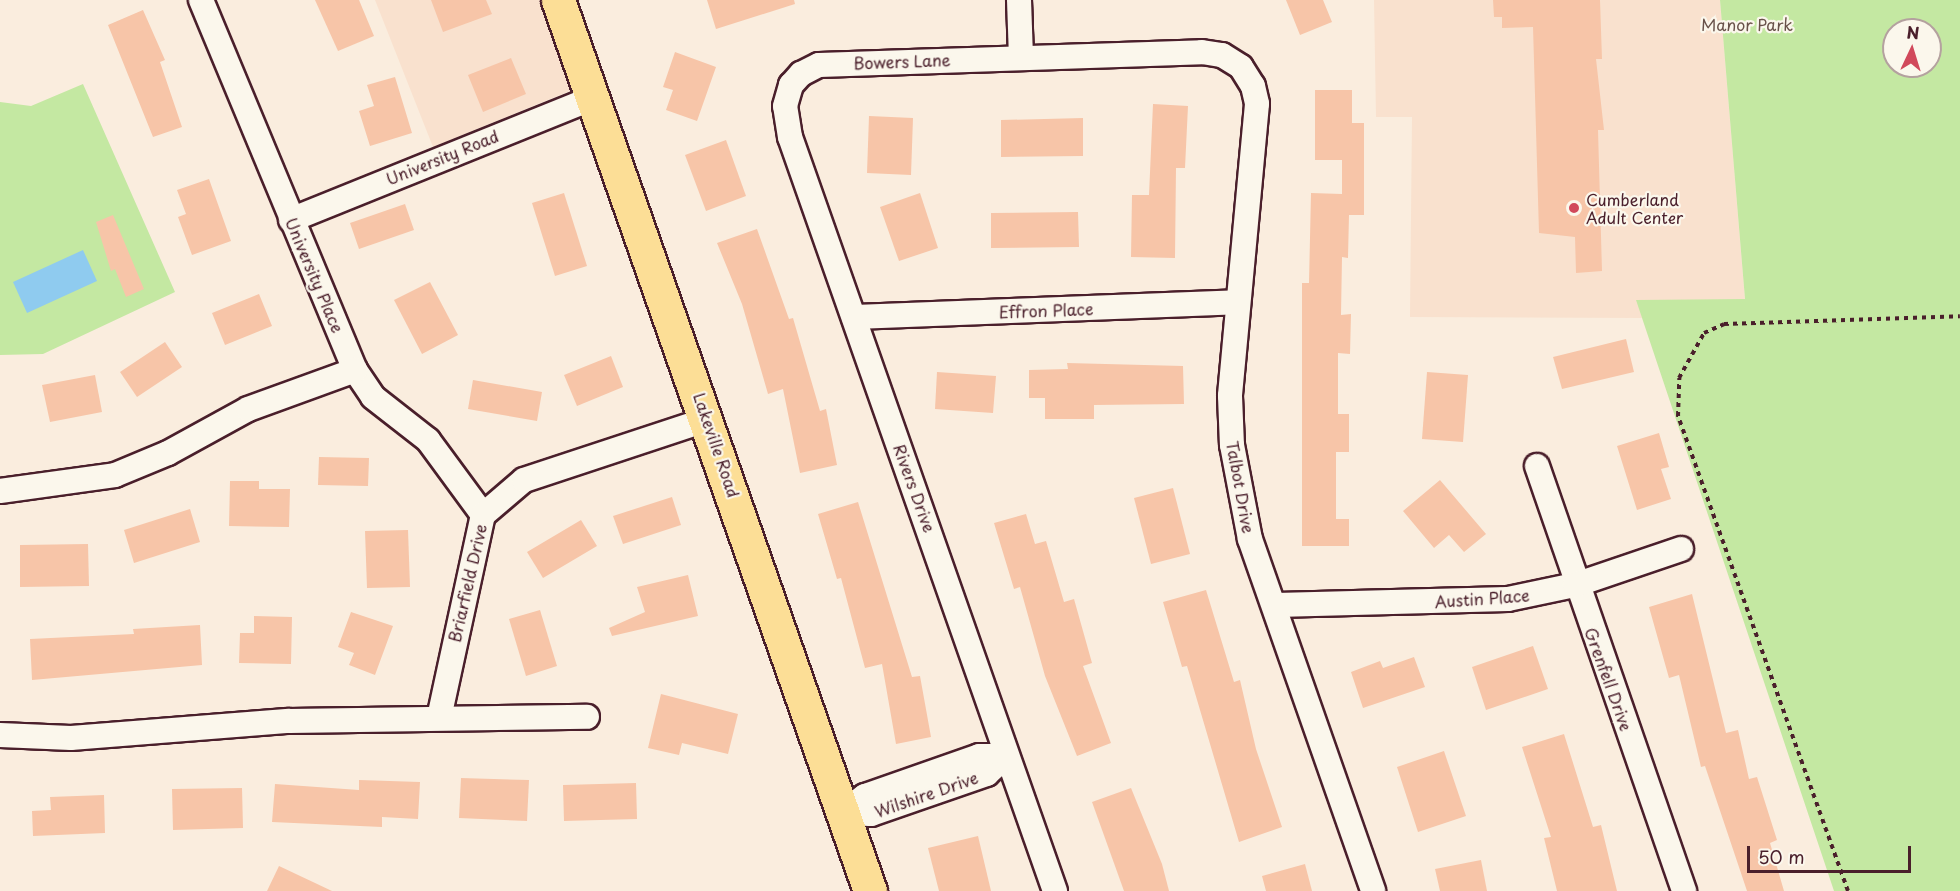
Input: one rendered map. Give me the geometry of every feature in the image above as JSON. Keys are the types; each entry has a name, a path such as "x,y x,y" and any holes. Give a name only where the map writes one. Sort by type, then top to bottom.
{"main road":[{"name":"Lakeville Road","path":"558,0 595,97 708,419 870,891"}],"street":[{"name":"University Place","path":"201,0 355,370 373,397 428,441 483,515"},
{"path":"1019,0 1021,57"},
{"name":"Bowers Lane","path":"791,85 805,71 830,63 1202,52 1222,55 1241,67"},
{"name":"Talbot Drive","path":"1241,67 1253,86 1257,104 1230,396 1232,445 1250,538 1276,605 1374,891"},
{"name":"Rivers Drive","path":"791,85 785,106 790,137 1055,891"},
{"name":"University Road","path":"291,220 595,97"},
{"name":"Effron Place","path":"854,317 1238,302"},
{"path":"0,491 115,474 168,453 248,409 355,370"},
{"name":"Briarfield Drive","path":"439,718 483,515 524,480 708,419"},
{"name":"Grenfell Drive","path":"1537,466 1575,585 1684,891"},
{"name":"Austin Place","path":"1276,605 1508,599 1575,585 1681,549"},
{"path":"0,735 71,738 289,721 587,717"},
{"name":"Wilshire Drive","path":"843,813 865,796 938,770 979,756 1006,756"}],"path":[{"path":"1848,891 1682,427 1676,396 1679,378 1704,333 1724,324 1960,316"}],"shaded area":[{"path":"375,0 558,0 589,83 433,147"},
{"name":"Cumberland Adult Center","path":"1374,0 1720,0 1745,300 1637,300 1642,318 1410,317 1412,117 1376,117"}],"green space":[{"name":"Manor Park","path":"1720,0 1960,0 1960,891 1834,891 1636,300 1745,299"},
{"path":"83,84 175,292 43,354 0,355 0,102 31,106"}],"water":[{"path":"83,250 97,281 27,313 13,282"}],"building":[{"path":"315,0 359,0 374,36 338,51"},
{"path":"431,0 486,0 492,14 443,32"},
{"path":"707,0 794,0 795,4 716,29"},
{"path":"1286,0 1323,0 1332,22 1300,35"},
{"path":"1493,0 1600,0 1602,59 1596,59 1604,130 1598,130 1602,271 1576,273 1575,237 1539,233 1533,27 1502,28 1502,17 1494,17"},
{"path":"143,10 165,60 160,62 182,127 153,137 108,25"},
{"path":"675,52 716,67 697,121 666,110 673,90 663,87"},
{"path":"511,58 526,94 483,112 468,75"},
{"path":"395,77 412,133 370,146 359,111 374,106 367,85"},
{"path":"1315,90 1352,90 1352,123 1364,123 1364,215 1349,215 1348,258 1342,257 1341,315 1351,314 1350,354 1338,353 1338,414 1349,414 1349,452 1336,452 1336,519 1349,519 1349,546 1302,546 1302,283 1309,283 1311,193 1342,194 1342,160 1315,160"},
{"path":"1153,104 1188,106 1185,168 1176,168 1175,258 1131,257 1132,195 1149,195"},
{"path":"869,116 913,118 911,175 867,173"},
{"path":"1083,118 1083,156 1001,157 1001,120"},
{"path":"726,140 746,196 706,211 685,155"},
{"path":"209,179 231,241 192,255 178,217 186,214 177,190"},
{"path":"564,193 587,266 555,276 532,203"},
{"path":"920,193 938,248 899,261 880,207"},
{"path":"405,204 414,230 359,249 350,223"},
{"path":"1078,212 1079,247 991,248 991,213"},
{"path":"113,215 144,289 126,297 115,269 111,271 96,222"},
{"path":"757,229 789,319 793,318 820,411 826,409 837,465 800,473 783,389 768,394 742,304 717,243"},
{"path":"430,282 458,335 422,354 394,300"},
{"path":"259,294 272,326 225,345 212,313"},
{"path":"1626,339 1634,372 1562,389 1553,357"},
{"path":"165,342 182,367 137,397 120,372"},
{"path":"611,356 623,387 577,406 564,375"},
{"path":"1067,363 1183,366 1184,404 1094,405 1094,419 1045,419 1045,398 1029,398 1029,370 1068,369"},
{"path":"937,372 996,376 993,413 935,409"},
{"path":"1427,372 1468,375 1463,442 1422,439"},
{"path":"95,375 102,412 50,422 42,385"},
{"path":"473,380 542,392 537,421 468,409"},
{"path":"1659,433 1669,467 1661,469 1671,499 1637,510 1617,446"},
{"path":"319,457 369,458 368,486 318,485"},
{"path":"1440,480 1486,534 1464,552 1449,535 1434,548 1403,511"},
{"path":"230,481 259,481 259,489 290,489 289,527 229,526"},
{"path":"1173,488 1190,554 1151,564 1134,498"},
{"path":"672,497 681,525 623,544 613,516"},
{"path":"858,502 912,677 920,676 931,737 896,744 882,664 865,668 841,578 837,579 818,514"},
{"path":"190,509 200,542 134,563 124,530"},
{"path":"1026,514 1035,544 1046,541 1064,602 1074,599 1092,663 1083,666 1111,743 1077,756 1045,676 1020,587 1014,589 994,523"},
{"path":"581,520 597,546 543,578 527,552"},
{"path":"408,530 410,587 367,588 365,531"},
{"path":"88,544 89,586 20,587 20,545"},
{"path":"688,575 698,616 612,636 609,628 645,612 637,587"},
{"path":"1206,590 1234,682 1240,680 1256,749 1282,827 1239,842 1187,666 1182,667 1163,602"},
{"path":"1692,594 1726,733 1738,730 1749,779 1757,777 1777,840 1770,843 1784,891 1747,891 1705,766 1701,767 1679,675 1669,678 1649,607"},
{"path":"540,610 557,666 526,676 509,619"},
{"path":"351,612 393,626 375,675 349,665 354,653 338,647"},
{"path":"254,616 292,617 291,664 239,663 240,633 254,633"},
{"path":"200,625 202,665 32,680 30,639 134,634 133,629"},
{"path":"1533,646 1548,689 1486,710 1472,667"},
{"path":"1414,657 1425,687 1363,708 1351,672 1380,661 1383,668"},
{"path":"661,694 738,714 728,754 682,743 679,755 648,748"},
{"path":"1564,734 1593,827 1601,825 1617,891 1557,891 1544,838 1551,837 1522,747"},
{"path":"1444,751 1466,816 1418,832 1397,767"},
{"path":"461,778 529,780 527,821 459,818"},
{"path":"359,780 420,782 418,819 382,817 382,827 272,822 275,784 359,790"},
{"path":"636,783 637,819 564,821 563,785"},
{"path":"242,788 243,828 173,830 172,789"},
{"path":"1131,788 1162,864 1169,891 1124,891 1092,802"},
{"path":"104,795 105,833 33,836 32,811 51,810 50,797"},
{"path":"978,836 991,891 939,891 928,848"},
{"path":"1481,860 1487,891 1440,891 1435,869"},
{"path":"1305,864 1312,891 1266,891 1262,876"},
{"path":"279,866 332,891 267,891"}],"place":[{"name":"Cumberland Adult Center","path":"1574,208"}]}
